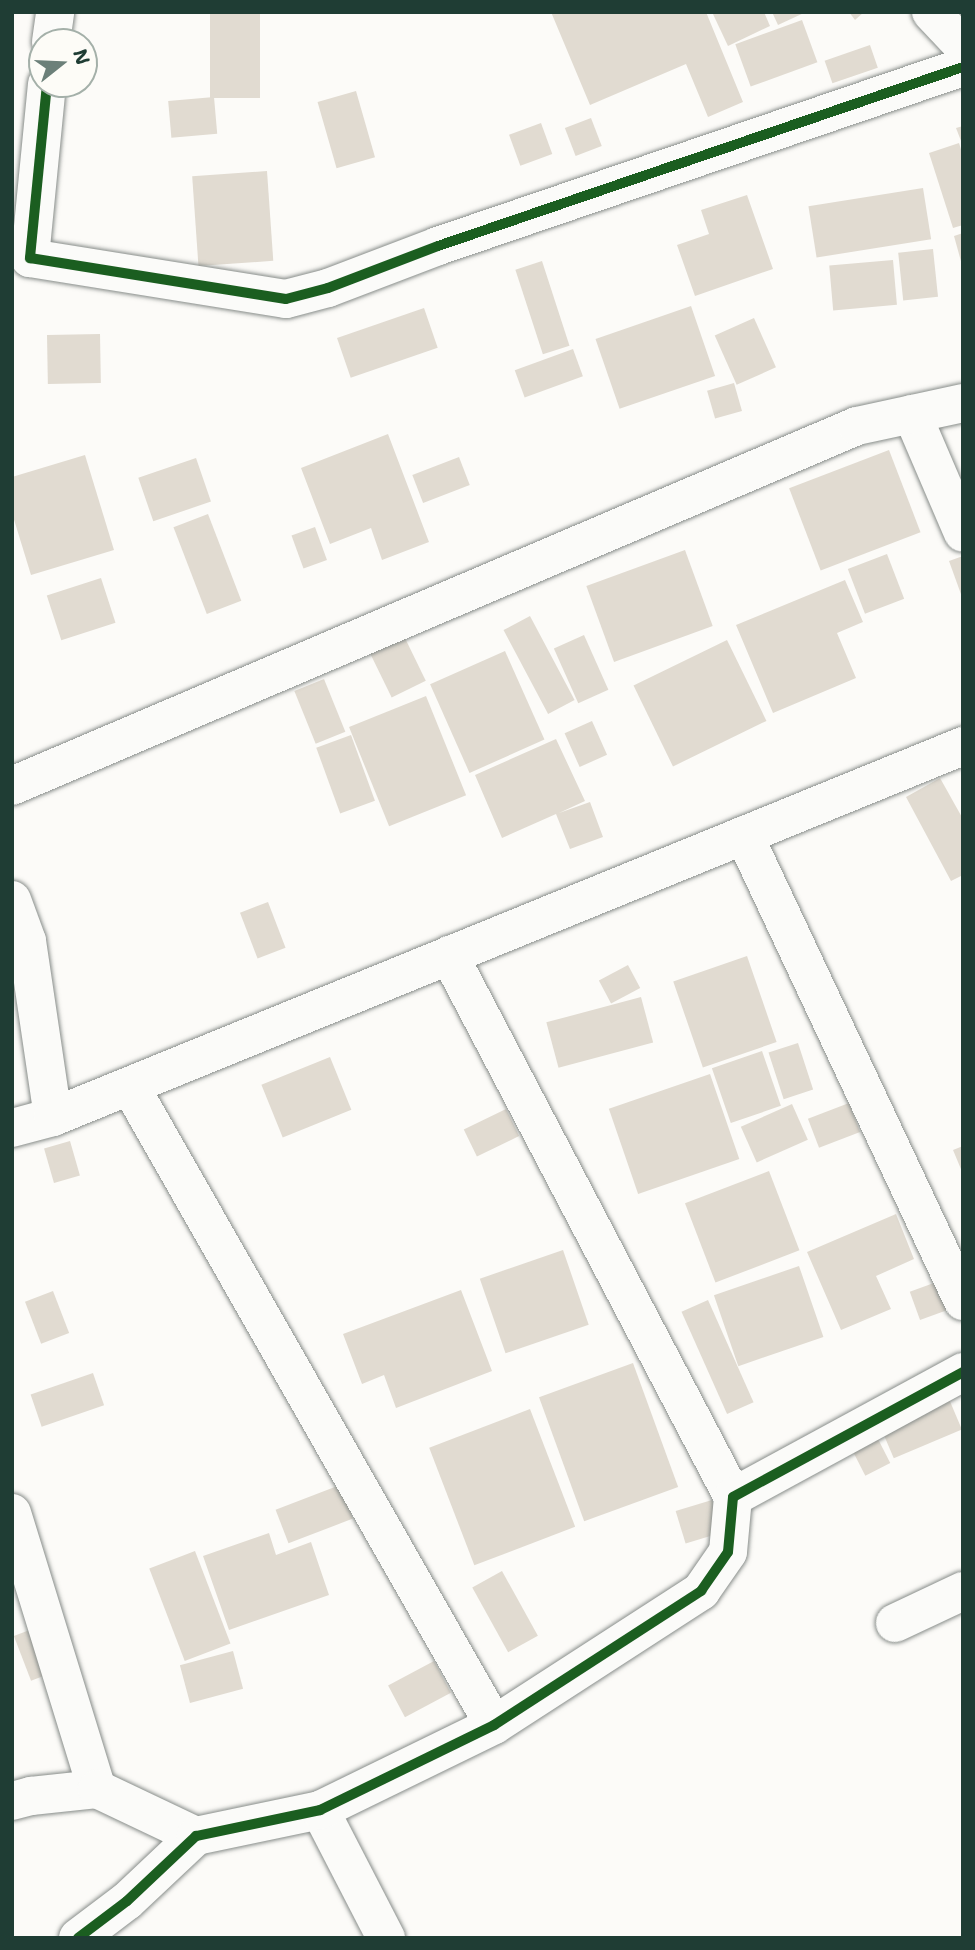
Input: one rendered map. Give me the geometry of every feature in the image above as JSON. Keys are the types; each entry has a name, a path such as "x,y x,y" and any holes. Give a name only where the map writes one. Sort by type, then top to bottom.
{"street":[{"path":"931,12 963,46"},
{"path":"44,98 24,184 30,258 285,299 328,288 438,246 963,67"},
{"path":"12,786 857,426 963,403"},
{"path":"912,414 963,533"},
{"path":"12,1128 53,1117 963,746"},
{"path":"744,835 963,1301"},
{"path":"12,900 27,942 53,1117"},
{"path":"78,1938 127,1901 196,1836 320,1810 494,1725 701,1591 728,1552 733,1497 449,955"},
{"path":"130,1086 494,1725"},
{"path":"733,1497 963,1372"},
{"path":"12,1513 97,1789"},
{"path":"895,1623 963,1591"},
{"path":"12,1801 31,1796 97,1789 196,1836"},
{"path":"320,1810 386,1938"}],"building":[{"path":"210,12 260,12 260,98 210,98"},
{"path":"551,12 706,12 743,102 708,117 686,64 590,105"},
{"path":"712,12 764,12 770,26 728,46"},
{"path":"772,12 806,12 778,25"},
{"path":"849,12 864,12 855,20"},
{"path":"802,20 817,62 751,87 735,44"},
{"path":"870,45 878,68 832,83 825,61"},
{"path":"356,91 375,157 337,168 318,102"},
{"path":"214,97 217,134 171,138 168,101"},
{"path":"591,118 602,146 576,156 565,128"},
{"path":"541,123 552,154 520,166 509,135"},
{"path":"963,126 963,146 956,128"},
{"path":"959,143 963,156 963,225 953,228 929,153"},
{"path":"267,171 273,261 198,266 192,176"},
{"path":"923,188 931,239 817,258 808,206"},
{"path":"747,195 773,269 695,296 677,245 709,234 701,210"},
{"path":"963,233 963,265 962,265 954,236"},
{"path":"933,249 938,297 903,300 898,253"},
{"path":"893,260 897,305 833,310 829,266"},
{"path":"542,261 570,346 543,354 515,270"},
{"path":"691,306 715,376 620,409 596,339"},
{"path":"424,308 438,348 351,378 337,338"},
{"path":"754,318 776,367 737,385 715,335"},
{"path":"100,334 101,383 48,384 47,335"},
{"path":"573,349 583,376 525,397 515,370"},
{"path":"734,383 742,411 715,419 707,391"},
{"path":"388,434 429,542 382,560 371,528 330,544 301,468"},
{"path":"889,450 921,532 821,571 789,488"},
{"path":"85,455 114,550 31,575 12,513 12,477"},
{"path":"459,457 470,485 423,503 412,475"},
{"path":"196,458 211,501 153,521 138,478"},
{"path":"208,514 241,601 207,614 173,527"},
{"path":"315,527 327,560 303,568 292,536"},
{"path":"685,550 713,626 614,662 586,586"},
{"path":"887,554 904,599 865,614 848,569"},
{"path":"963,556 963,597 962,597 949,561"},
{"path":"101,578 116,623 61,640 47,596"},
{"path":"845,580 863,622 837,633 856,678 773,713 736,625"},
{"path":"530,616 575,700 548,714 504,630"},
{"path":"403,634 426,681 392,697 369,651"},
{"path":"584,635 608,690 578,703 554,648"},
{"path":"727,640 766,721 673,766 634,686"},
{"path":"505,651 544,740 470,773 430,684"},
{"path":"324,679 345,732 316,744 294,691"},
{"path":"426,696 466,795 389,826 349,727"},
{"path":"592,721 607,755 580,767 565,733"},
{"path":"351,735 375,801 340,813 316,748"},
{"path":"556,739 585,801 559,813 590,802 603,837 570,849 556,814 502,838 475,775"},
{"path":"940,778 963,819 963,875 951,881 906,797"},
{"path":"268,902 286,948 258,958 240,913"},
{"path":"747,956 777,1042 703,1067 673,981"},
{"path":"628,965 640,988 611,1003 599,980"},
{"path":"641,997 653,1042 559,1068 546,1022"},
{"path":"798,1043 813,1090 784,1099 769,1053"},
{"path":"762,1051 781,1106 731,1123 712,1068"},
{"path":"330,1057 351,1110 283,1138 261,1085"},
{"path":"710,1074 739,1159 638,1194 609,1109"},
{"path":"849,1103 860,1132 819,1148 808,1119"},
{"path":"792,1104 808,1140 757,1162 741,1127"},
{"path":"506,1109 519,1136 477,1157 464,1130"},
{"path":"70,1141 80,1176 54,1183 44,1148"},
{"path":"963,1146 963,1174 953,1150"},
{"path":"769,1171 799,1250 715,1283 685,1203"},
{"path":"896,1214 914,1259 876,1276 891,1309 841,1330 807,1252"},
{"path":"563,1250 589,1325 506,1353 480,1279"},
{"path":"799,1266 823,1337 738,1366 714,1295"},
{"path":"953,1276 963,1304 920,1320 910,1292"},
{"path":"461,1290 492,1371 396,1408 384,1375 362,1384 343,1334"},
{"path":"53,1291 69,1333 41,1344 25,1302"},
{"path":"708,1300 754,1402 727,1414 682,1312"},
{"path":"633,1363 678,1487 584,1521 539,1397"},
{"path":"93,1373 104,1405 42,1427 31,1394"},
{"path":"949,1399 962,1429 894,1458 881,1428"},
{"path":"530,1409 575,1527 474,1565 429,1448"},
{"path":"878,1439 890,1463 865,1476 853,1452"},
{"path":"340,1485 353,1519 288,1543 276,1510"},
{"path":"712,1500 722,1533 686,1544 676,1511"},
{"path":"269,1533 276,1555 311,1542 329,1595 229,1630 203,1556"},
{"path":"195,1551 230,1643 185,1661 149,1569"},
{"path":"502,1571 538,1636 508,1652 472,1587"},
{"path":"40,1626 57,1671 31,1681 14,1636"},
{"path":"233,1651 243,1689 190,1703 180,1665"},
{"path":"434,1661 451,1693 405,1717 388,1685"}],"cycle path":[{"path":"46,98 30,258 286,299 328,288 438,246 963,67"},
{"path":"78,1938 127,1901 196,1836 320,1810 494,1725 701,1591 728,1552 733,1497 963,1372"}]}
